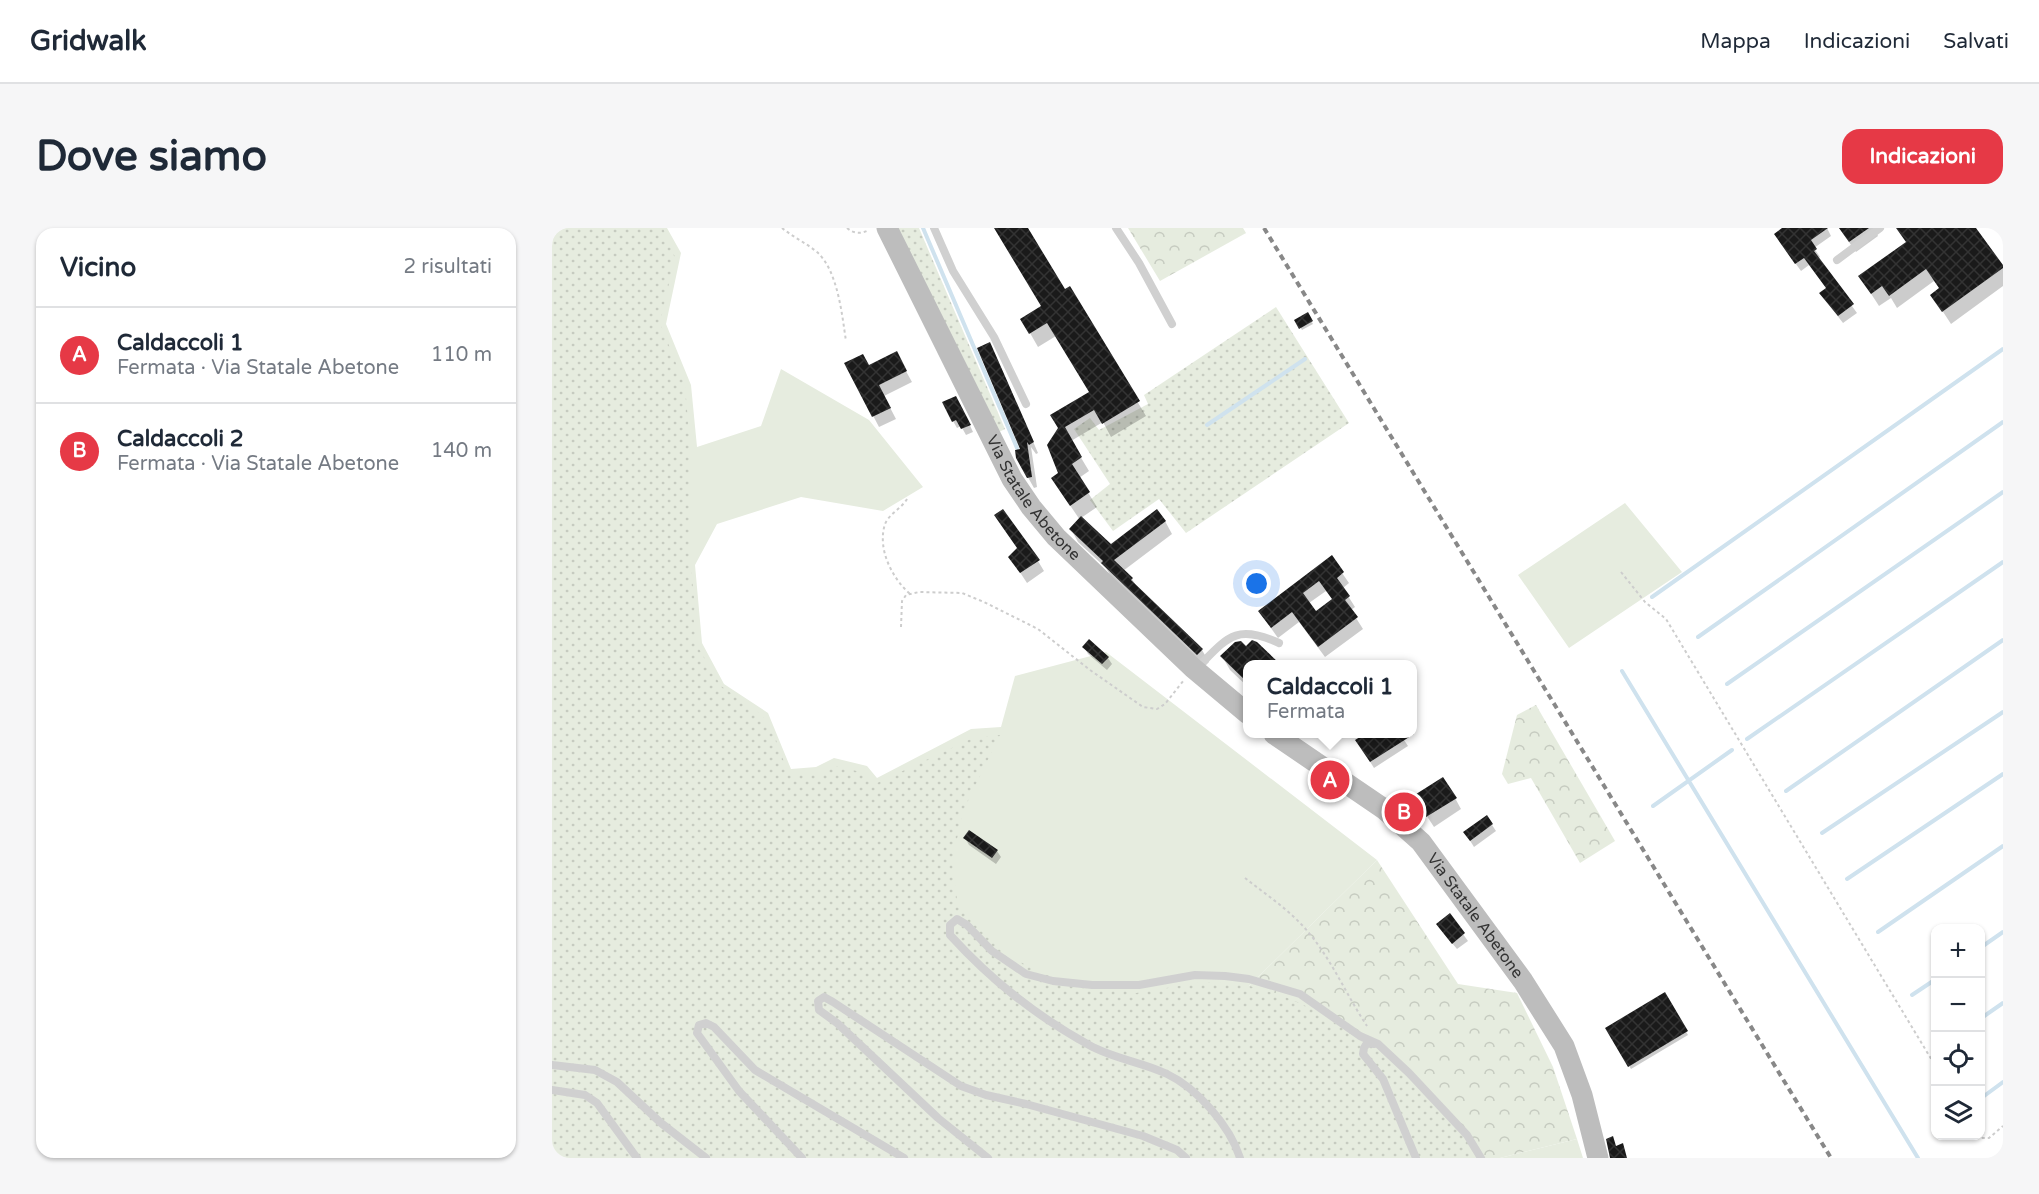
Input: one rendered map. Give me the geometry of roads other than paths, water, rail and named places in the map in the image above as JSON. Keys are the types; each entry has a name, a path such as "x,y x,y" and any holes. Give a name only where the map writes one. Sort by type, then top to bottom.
{"main road":[{"name":"Via Statale Abetone","path":"887,228 1012,479 1031,507 1056,537 1194,669 1243,710"},
{"name":"Via Statale Abetone","path":"1280,738 1368,797 1401,822 1421,842 1523,981 1564,1046 1582,1095 1599,1158"}],"lane":[{"path":"934,228 953,271 994,337 1026,404"},
{"path":"1116,228 1139,263 1172,324"},
{"path":"1837,260 1880,228"},
{"path":"1194,669 1221,644 1243,633 1253,633 1280,643"},
{"path":"1240,1158 1236,1144 1214,1112 1194,1092 1168,1074 1091,1047 1039,1014 1006,991 973,961 950,935 950,925 957,919 967,925 992,951 1026,974 1053,981 1092,985 1139,985 1195,975 1225,976 1249,979 1300,994 1360,1036 1378,1044 1409,1073 1467,1135 1481,1158"},
{"path":"988,1158 938,1118 837,1023 819,1010 818,1001 824,997 961,1086 986,1095 1143,1136 1177,1150 1186,1158"},
{"path":"802,1158 739,1091 697,1034 699,1025 706,1023 714,1027 755,1070 782,1088 806,1099 904,1158"},
{"path":"1378,1044 1367,1043 1363,1054 1383,1079 1416,1158"},
{"path":"552,1065 595,1070 617,1082 661,1123 706,1158"},
{"path":"552,1090 585,1095 597,1103 637,1158"}],"waterway":[{"path":"923,228 1017,448"},
{"path":"1652,597 2003,349"},
{"path":"1207,425 1305,359"},
{"path":"1698,637 2003,422"},
{"path":"1727,684 2003,492"},
{"path":"1747,739 2003,562"},
{"path":"1786,791 2003,640"},
{"path":"1622,671 1918,1158"},
{"path":"1822,833 2003,712"},
{"path":"1653,806 1732,750"},
{"path":"1847,879 2003,774"},
{"path":"1878,932 2003,846"},
{"path":"1985,945 2003,932"},
{"path":"1912,995 1931,982"},
{"path":"1985,1016 2003,1003"},
{"path":"1985,1095 2003,1082"}],"railway":[{"path":"1264,228 1831,1158"}],"place":[{"name":"Caldaccoli 1","path":"1330,780"},
{"name":"Caldaccoli 2","path":"1404,812"}]}
